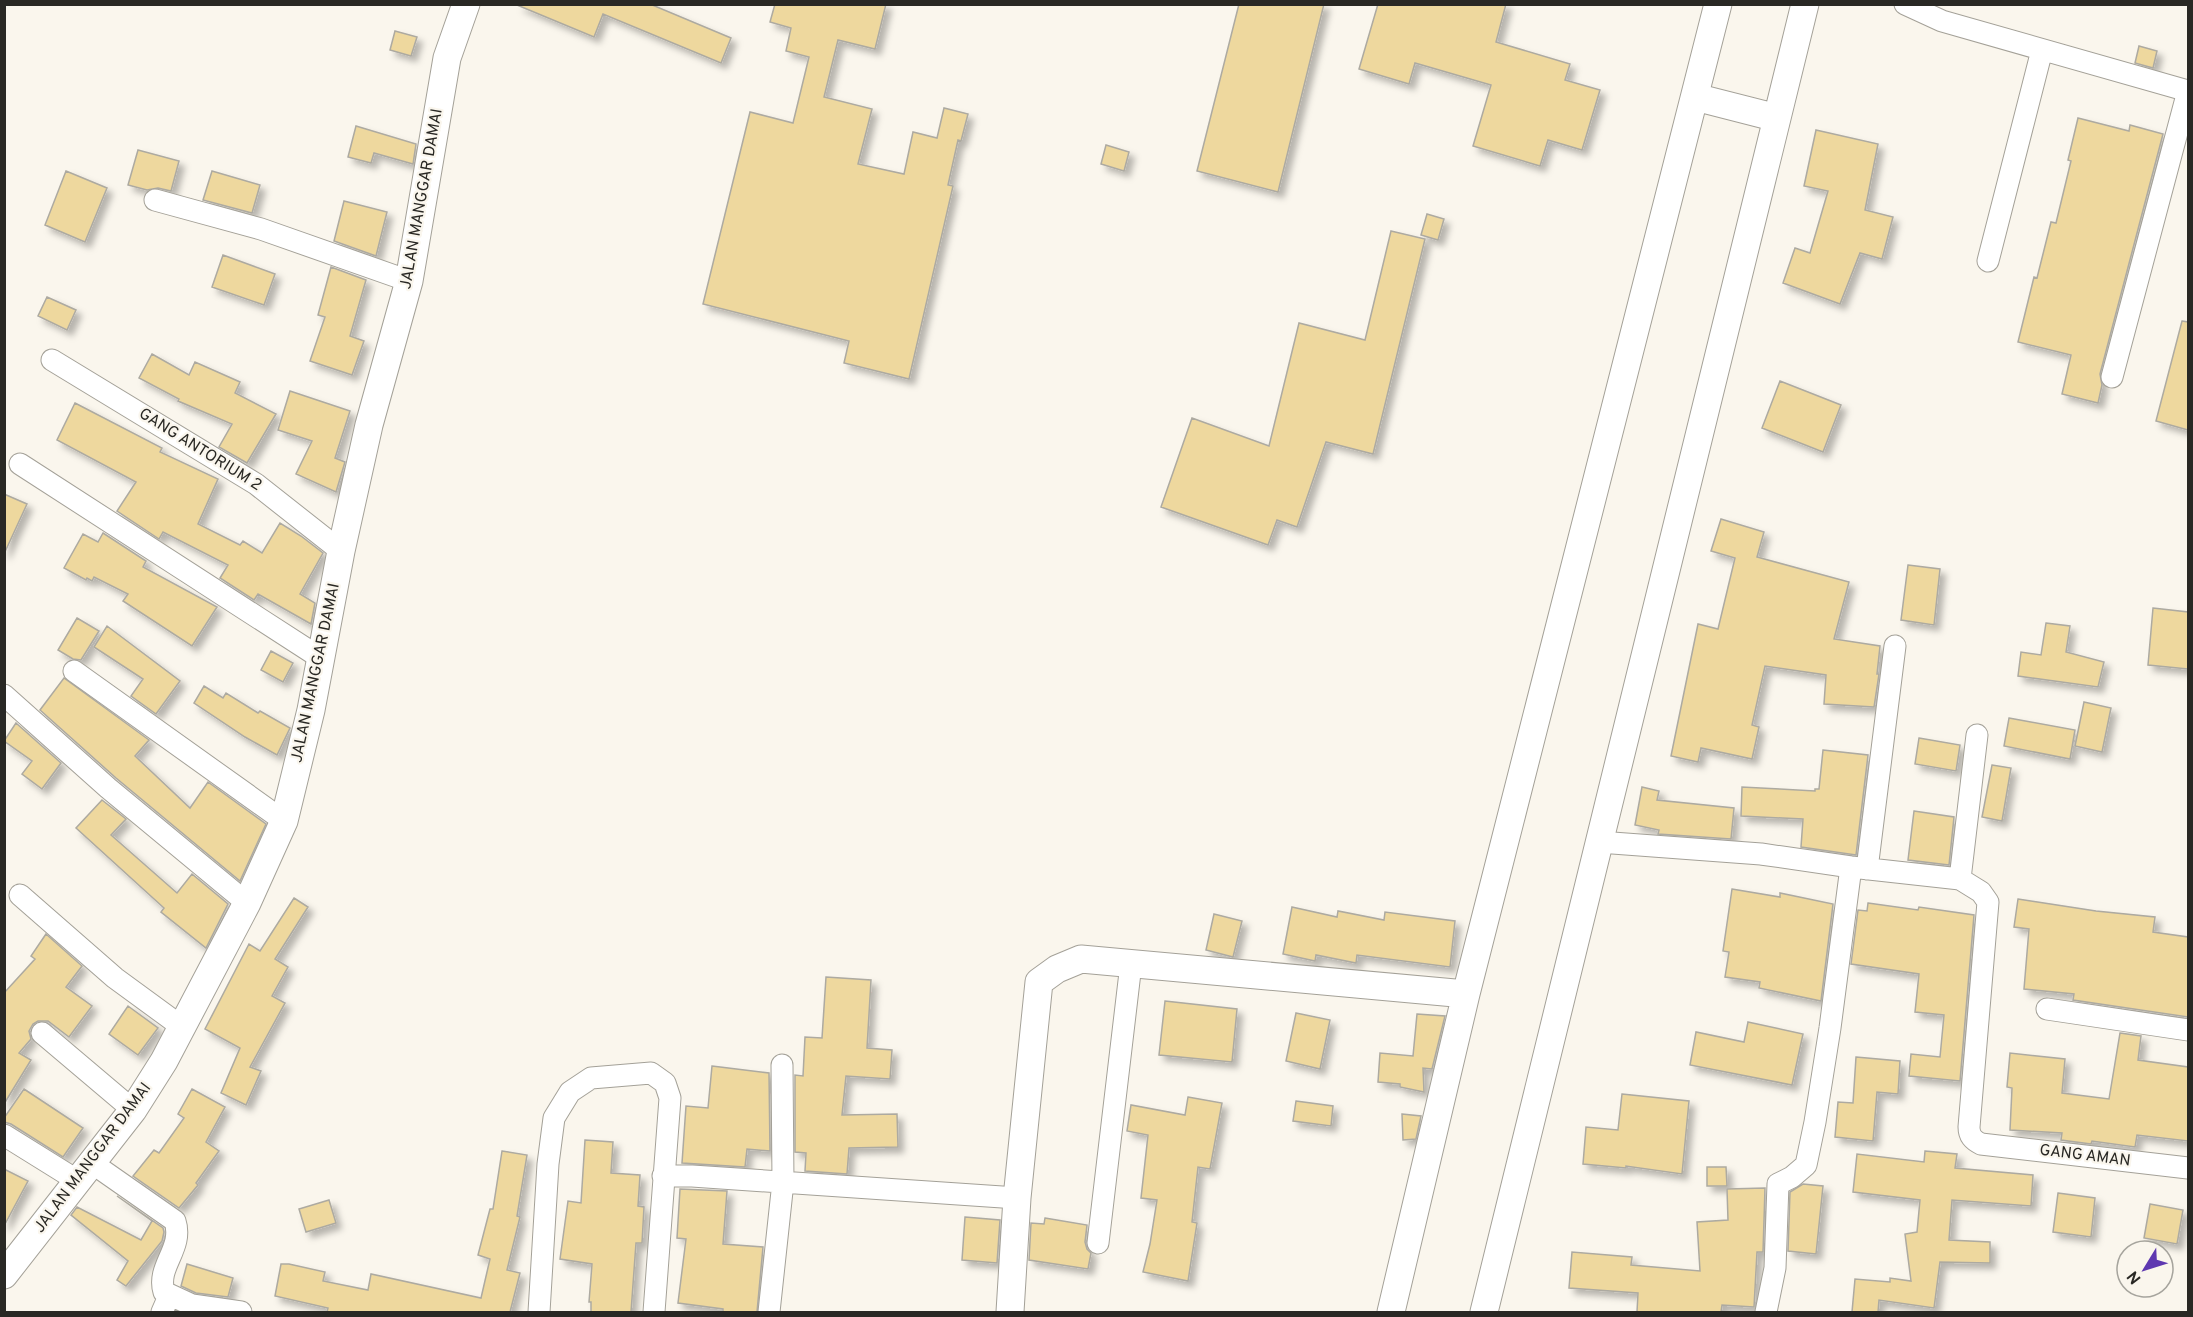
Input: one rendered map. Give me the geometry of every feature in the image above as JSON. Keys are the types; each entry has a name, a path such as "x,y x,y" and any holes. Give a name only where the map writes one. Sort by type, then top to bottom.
{"street":[{"name":"JALAN MANGGAR DAMAI","path":"7,1271 133,1110 164,1061 247,903 284,821 322,659 341,551 369,425 409,281 447,58 466,4"},
{"path":"1391,1312 1466,994 1718,4"},
{"path":"1484,1312 1805,4"},
{"path":"1905,4 1942,21 2188,91 2112,377"},
{"path":"1988,261 2042,50"},
{"path":"1695,97 1777,118"},
{"path":"155,200 261,229 409,281"},
{"name":"GANG ANTORIUM 2","path":"52,360 256,484 341,551"},
{"path":"20,464 322,659"},
{"path":"1766,1312 1775,1268 1778,1184 1792,1177 1806,1165 1859,868 1895,646"},
{"path":"74,671 284,821"},
{"path":"4,695 108,788 247,903"},
{"path":"1599,842 1761,854 1960,879 1977,735"},
{"name":"GANG AMAN","path":"1960,879 1981,892 1988,902 1969,1127 1973,1140 1981,1144 2188,1168"},
{"path":"20,895 115,978 182,1027"},
{"path":"1010,1312 1017,1198 1039,982 1057,969 1081,959 1466,994"},
{"path":"1098,1243 1131,964"},
{"path":"2047,1010 2188,1030"},
{"path":"42,1033 133,1110"},
{"path":"769,1312 783,1182 782,1065"},
{"path":"539,1312 548,1164 554,1118 570,1092 591,1078 651,1073 665,1083 670,1098 654,1312"},
{"path":"4,1136 85,1172 175,1221 178,1232 175,1247 160,1281 166,1304 241,1312"},
{"path":"663,1176 1017,1198"}],"building":[{"path":"650,4 731,38 721,63 603,14 594,37 517,5"},
{"path":"775,4 886,4 875,49 838,40 824,97 872,109 858,164 904,174 913,132 937,138 944,108 968,114 961,141 958,140 948,185 953,186 909,379 844,363 849,341 703,304 750,112 793,123 809,57 786,51 791,28 770,22"},
{"path":"1239,4 1324,4 1278,192 1197,171"},
{"path":"1378,4 1506,4 1496,42 1570,64 1565,80 1600,90 1582,150 1548,140 1540,166 1473,146 1491,85 1415,63 1409,84 1359,69"},
{"path":"395,31 417,37 411,56 390,50"},
{"path":"2139,46 2157,51 2153,68 2135,63"},
{"path":"2078,118 2129,131 2130,125 2163,134 2100,374 2102,385 2098,403 2062,394 2071,355 2018,342 2034,277 2037,278 2051,222 2056,223 2071,161 2068,160"},
{"path":"356,126 416,144 413,164 374,153 371,163 348,157"},
{"path":"1816,130 1878,144 1865,210 1893,217 1882,259 1860,253 1840,304 1783,283 1795,248 1810,253 1828,191 1804,186"},
{"path":"1106,145 1129,152 1124,171 1101,164"},
{"path":"138,150 179,161 171,191 158,188 147,190 128,185"},
{"path":"66,171 107,188 85,242 45,225"},
{"path":"212,171 260,185 252,213 203,200"},
{"path":"344,201 387,212 376,256 334,241"},
{"path":"1427,214 1444,219 1438,240 1421,235"},
{"path":"1391,231 1425,239 1373,454 1326,442 1297,527 1277,520 1268,545 1161,507 1192,418 1269,446 1299,323 1365,340"},
{"path":"223,255 275,274 264,305 212,287"},
{"path":"331,267 366,280 350,336 364,341 352,375 310,361 325,317 318,315"},
{"path":"47,297 76,310 67,330 38,316"},
{"path":"2182,321 2188,322 2188,430 2156,421"},
{"path":"152,354 189,375 195,362 240,382 235,393 276,414 247,463 219,447 232,424 178,401 179,399 139,378"},
{"path":"1780,381 1841,405 1823,452 1762,428"},
{"path":"290,391 350,411 335,458 345,462 336,492 296,474 312,441 278,430"},
{"path":"75,403 162,448 160,452 218,479 198,524 240,545 243,541 262,553 280,523 323,553 300,594 315,603 311,624 258,594 254,600 220,578 228,565 163,532 159,539 117,511 136,482 57,440"},
{"path":"4,494 27,504 4,554"},
{"path":"1721,519 1764,532 1757,557 1849,582 1834,639 1880,646 1877,674 1879,674 1874,707 1824,704 1826,675 1765,666 1752,725 1759,727 1752,759 1701,748 1698,762 1671,756 1698,624 1718,629 1735,558 1711,551"},
{"path":"103,533 146,561 143,567 217,607 192,646 123,601 128,594 94,577 92,581 87,578 86,580 64,568 83,534 98,542"},
{"path":"1908,565 1940,569 1934,625 1901,620"},
{"path":"2153,608 2188,612 2188,669 2148,665"},
{"path":"77,618 99,631 81,660 73,659 58,650"},
{"path":"2046,623 2070,626 2066,652 2104,662 2098,687 2018,676 2021,652 2041,655"},
{"path":"107,626 180,681 156,714 131,696 143,679 94,647"},
{"path":"271,651 293,663 283,682 261,670"},
{"path":"64,678 149,740 135,756 190,808 208,782 266,824 240,881 116,778 40,710"},
{"path":"204,686 223,698 226,693 258,713 260,711 290,728 277,755 194,703"},
{"path":"2084,702 2111,708 2102,752 2075,746"},
{"path":"2009,718 2075,730 2070,759 2004,746"},
{"path":"16,723 61,763 42,789 22,774 32,761 4,741"},
{"path":"1919,738 1960,745 1956,771 1915,764"},
{"path":"1823,750 1868,755 1856,855 1801,847 1803,819 1741,816 1742,787 1815,791 1819,789"},
{"path":"1992,765 2011,768 2002,821 1982,817"},
{"path":"1642,787 1659,791 1657,800 1734,808 1731,839 1658,834 1659,830 1635,825"},
{"path":"102,800 126,819 111,835 177,893 192,874 228,904 206,948 161,912 164,908 76,828"},
{"path":"1914,811 1954,817 1949,865 1908,860"},
{"path":"1732,889 1780,897 1780,893 1833,904 1821,1001 1759,988 1760,982 1725,977 1729,952 1723,951"},
{"path":"294,898 308,907 275,959 288,967 272,996 285,1003 250,1067 261,1071 246,1105 221,1093 240,1048 205,1029 249,944 260,951"},
{"path":"2018,899 2155,917 2153,932 2188,937 2188,1017 2073,1000 2074,994 2024,989 2029,929 2014,927"},
{"path":"1868,903 1974,915 1960,1081 1909,1076 1911,1054 1940,1057 1944,1015 1915,1012 1919,974 1851,964 1858,910 1867,911"},
{"path":"1292,907 1337,917 1338,911 1384,920 1385,912 1455,921 1450,967 1357,955 1356,963 1316,955 1315,961 1283,954"},
{"path":"1214,914 1242,921 1233,957 1206,950"},
{"path":"46,934 82,966 66,987 92,1006 69,1037 48,1021 38,1021 33,1024 29,1031 31,1039 19,1053 31,1060 4,1104 4,993 35,959 31,956"},
{"path":"826,977 871,980 867,1048 892,1050 890,1079 846,1076 842,1115 897,1114 898,1147 849,1148 847,1174 805,1171 806,1153 795,1152 795,1075 803,1076 805,1037 822,1038"},
{"path":"1165,1001 1237,1009 1232,1062 1159,1055"},
{"path":"128,1006 158,1028 138,1055 109,1034"},
{"path":"1296,1013 1330,1020 1320,1069 1286,1061"},
{"path":"1417,1014 1445,1016 1432,1069 1423,1068 1424,1092 1400,1087 1400,1084 1378,1082 1380,1053 1413,1056"},
{"path":"1748,1022 1803,1034 1792,1085 1690,1065 1696,1032 1744,1042"},
{"path":"2120,1033 2141,1036 2138,1060 2188,1067 2188,1141 2137,1135 2135,1147 2092,1141 2091,1144 2061,1140 2062,1133 2010,1130 2012,1088 2007,1087 2010,1053 2065,1059 2062,1093 2109,1099"},
{"path":"1856,1057 1900,1061 1898,1094 1877,1092 1873,1141 1835,1137 1838,1102 1853,1103"},
{"path":"712,1066 769,1073 770,1151 747,1149 745,1167 682,1163 686,1106 708,1108"},
{"path":"24,1089 83,1128 63,1157 11,1124 4,1122 4,1118"},
{"path":"192,1089 225,1107 206,1142 219,1151 196,1183 198,1185 179,1208 133,1176 154,1150 159,1153 184,1118 178,1114"},
{"path":"1622,1094 1689,1101 1682,1174 1626,1166 1626,1168 1583,1164 1586,1127 1618,1130"},
{"path":"1188,1097 1222,1103 1210,1169 1198,1167 1192,1222 1197,1223 1188,1281 1143,1272 1157,1200 1141,1198 1148,1135 1127,1131 1131,1105 1185,1115"},
{"path":"1296,1101 1333,1106 1331,1126 1293,1121"},
{"path":"1402,1114 1421,1116 1416,1139 1403,1140"},
{"path":"585,1140 613,1142 611,1173 640,1175 638,1206 644,1207 642,1243 636,1243 631,1312 591,1312 591,1302 589,1302 592,1264 560,1259 568,1201 581,1203"},
{"path":"502,1151 527,1155 517,1216 520,1217 507,1270 520,1273 510,1312 327,1312 328,1308 275,1296 281,1264 289,1264 325,1272 323,1281 368,1290 371,1274 481,1298 490,1259 478,1255 490,1209 493,1209"},
{"path":"1925,1151 1957,1154 1955,1168 2033,1175 2031,1206 1952,1200 1949,1240 1990,1242 1990,1263 1940,1262 1934,1308 1879,1300 1878,1312 1852,1312 1855,1279 1890,1282 1890,1278 1911,1281 1905,1234 1917,1232 1920,1200 1853,1192 1857,1154 1924,1162"},
{"path":"1707,1167 1726,1167 1727,1186 1707,1186"},
{"path":"4,1169 28,1181 4,1226"},
{"path":"1803,1184 1823,1186 1816,1254 1788,1251 1790,1192"},
{"path":"1765,1188 1763,1252 1757,1252 1754,1307 1722,1305 1721,1312 1637,1312 1638,1293 1569,1288 1572,1252 1632,1257 1631,1265 1700,1271 1697,1222 1728,1220 1727,1189"},
{"path":"680,1189 727,1191 723,1244 763,1247 757,1312 723,1312 723,1309 678,1303 686,1239 677,1238"},
{"path":"2058,1193 2095,1198 2091,1237 2053,1232"},
{"path":"117,1196 163,1228 164,1232 162,1241 126,1286 117,1280 128,1261 71,1215 77,1207 141,1240 152,1221"},
{"path":"329,1200 336,1223 306,1232 299,1209"},
{"path":"2150,1204 2183,1210 2177,1244 2175,1239 2144,1238"},
{"path":"965,1217 1000,1220 997,1263 962,1260"},
{"path":"1045,1218 1087,1225 1085,1242 1091,1253 1088,1269 1029,1260 1031,1223 1044,1224"},
{"path":"187,1264 233,1278 228,1297 196,1293 181,1286"}]}
